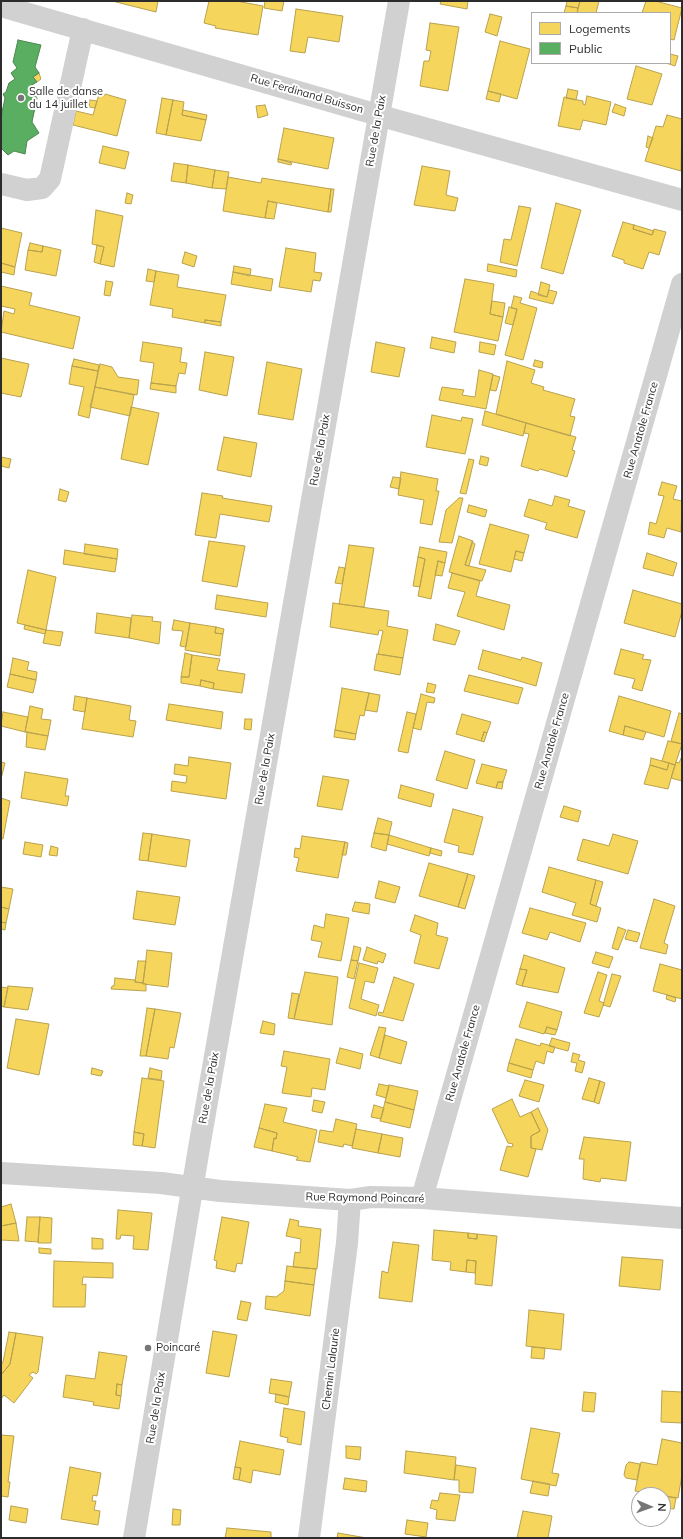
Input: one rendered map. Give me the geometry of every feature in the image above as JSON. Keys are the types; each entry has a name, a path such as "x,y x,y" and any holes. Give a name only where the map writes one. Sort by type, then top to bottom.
{"street":[{"name":"Rue de la Paix","path":"134,1538 192,1188 399,1"},
{"name":"Rue Ferdinand Buisson","path":"1,6 378,115 682,200"},
{"path":"1,184 27,190 42,188 50,179 83,29"},
{"name":"Rue Anatole France","path":"422,1198 682,284"},
{"name":"Rue Raymond Poincaré","path":"1,1173 161,1183 192,1188 350,1200 371,1198 422,1198 682,1218"},
{"name":"Chemin Lalaurie","path":"309,1538 347,1243 350,1200"}],"building: Logements":[{"path":"112,1 158,1 156,12"},
{"path":"209,1 236,1 263,6 258,35 215,28 216,26 204,23"},
{"path":"265,1 284,1 282,11 264,8"},
{"path":"441,1 468,1 467,9 440,4"},
{"path":"567,1 580,1 578,8 566,6"},
{"path":"580,1 599,1 596,12 577,12"},
{"path":"646,1 655,1 682,8 674,40 671,39 671,12 642,12"},
{"path":"566,6 578,8 577,12 564,12"},
{"path":"296,9 343,16 339,42 308,37 305,53 290,51"},
{"path":"490,14 502,17 497,36 485,32"},
{"path":"430,23 459,27 448,91 420,86 424,61 429,61 431,51 426,50"},
{"path":"500,41 530,49 517,99 488,91"},
{"path":"671,54 678,56 675,66 669,64 671,64"},
{"path":"636,66 662,74 652,105 627,99"},
{"path":"39,73 41,79 37,82 33,77"},
{"path":"568,89 578,91 576,100 566,98"},
{"path":"488,91 501,94 499,102 486,99"},
{"path":"99,94 104,96 105,94 126,100 117,136 73,125 76,111 93,115"},
{"path":"587,96 611,102 606,125 583,120 580,130 558,126 564,97 583,101 583,104 585,105"},
{"path":"162,98 173,100 166,135 156,133"},
{"path":"90,100 97,101 95,108 89,107"},
{"path":"173,100 184,102 182,115 206,120 201,141 166,135"},
{"path":"615,104 626,108 624,116 612,112"},
{"path":"265,105 268,115 258,118 256,106"},
{"path":"183,110 207,115 206,120 182,115"},
{"path":"667,115 682,119 681,171 645,161 656,126 663,127"},
{"path":"284,128 334,138 328,169 278,159"},
{"path":"648,136 653,138 649,148 646,147"},
{"path":"103,146 129,152 125,169 99,163"},
{"path":"278,159 292,163 291,165 278,162"},
{"path":"174,163 188,165 186,183 171,181"},
{"path":"188,165 215,170 212,188 186,183"},
{"path":"422,166 450,171 446,195 458,198 455,211 414,205"},
{"path":"215,170 229,172 226,189 212,188"},
{"path":"228,177 261,183 262,178 331,189 328,212 268,201 265,218 223,211"},
{"path":"331,189 334,189 331,212 328,212"},
{"path":"127,193 133,195 131,204 125,203"},
{"path":"268,201 277,203 274,219 265,218"},
{"path":"556,203 581,210 563,274 541,268"},
{"path":"519,206 531,208 517,266 500,262 504,239 511,240"},
{"path":"96,210 123,216 114,267 100,264 104,247 92,244"},
{"path":"623,222 634,225 633,229 652,235 654,229 666,232 659,255 649,252 643,269 624,263 624,260 612,256"},
{"path":"634,225 654,231 652,235 633,229"},
{"path":"1,228 22,233 15,267 1,263"},
{"path":"30,243 43,246 42,252 28,250"},
{"path":"97,245 104,247 100,264 94,262"},
{"path":"43,246 61,250 56,276 25,270 28,250 42,252"},
{"path":"286,248 316,253 314,272 322,273 320,281 313,280 311,292 279,287"},
{"path":"185,252 197,256 194,267 182,263"},
{"path":"1,263 15,267 14,275 1,272"},
{"path":"488,264 517,270 516,277 487,271"},
{"path":"234,266 251,269 250,276 233,272"},
{"path":"148,269 156,271 154,282 146,281"},
{"path":"156,271 179,275 177,287 226,295 221,322 205,320 205,323 172,317 173,309 150,305"},
{"path":"233,272 273,279 271,291 231,284"},
{"path":"465,279 494,284 490,314 503,317 498,341 454,332"},
{"path":"106,281 113,282 110,296 104,295"},
{"path":"541,282 550,285 547,297 538,295"},
{"path":"1,286 32,293 29,305 80,317 73,349 1,332 4,311 14,314 15,309 1,306"},
{"path":"549,290 557,292 553,304 529,298 531,291 547,297"},
{"path":"514,296 522,298 520,303 537,308 523,360 505,355 517,309 511,308"},
{"path":"492,301 505,303 503,317 490,314"},
{"path":"509,307 517,309 513,325 505,323"},
{"path":"205,320 221,322 221,326 205,323"},
{"path":"432,337 456,342 454,353 430,348"},
{"path":"143,342 182,348 180,362 187,363 185,374 179,373 176,386 151,383 154,363 140,361"},
{"path":"376,342 405,348 399,377 371,372"},
{"path":"480,342 496,345 494,355 479,352"},
{"path":"205,352 234,357 227,396 199,390"},
{"path":"1,358 29,364 21,397 1,393"},
{"path":"74,359 99,365 98,371 72,366"},
{"path":"535,360 543,362 542,368 533,366"},
{"path":"507,361 535,370 531,383 544,387 543,390 575,399 570,416 575,417 570,436 496,414"},
{"path":"267,362 302,369 293,420 258,414"},
{"path":"100,364 112,367 118,377 139,380 137,395 95,387"},
{"path":"72,366 98,371 89,418 78,415 84,387 69,384"},
{"path":"479,370 493,374 486,409 439,400 442,387 464,390 462,395 475,397"},
{"path":"493,375 500,377 496,391 490,390"},
{"path":"151,383 176,386 176,393 150,389"},
{"path":"95,387 134,395 130,416 90,407"},
{"path":"131,407 159,413 148,465 121,459"},
{"path":"485,411 526,423 523,436 482,425"},
{"path":"432,415 461,421 462,417 473,419 465,454 426,447"},
{"path":"526,423 576,437 572,450 575,451 567,477 540,469 538,471 521,466 529,434 524,433"},
{"path":"224,437 257,443 251,477 217,470"},
{"path":"481,456 489,458 487,466 479,464"},
{"path":"1,457 11,459 9,468 1,466"},
{"path":"469,459 474,460 466,494 460,493"},
{"path":"401,472 438,479 436,491 439,491 432,525 420,523 424,500 398,495"},
{"path":"393,477 401,478 399,489 390,487"},
{"path":"662,482 677,486 673,499 682,501 681,532 667,528 664,538 648,534 650,522 656,524 664,496 658,495"},
{"path":"60,489 69,492 66,502 58,500"},
{"path":"202,493 223,496 222,498 272,506 269,522 220,514 216,538 195,535"},
{"path":"555,496 570,500 568,506 585,511 577,538 545,529 547,523 524,516 529,499 552,506"},
{"path":"459,498 463,498 452,543 439,542 446,510"},
{"path":"469,505 487,510 485,517 467,512"},
{"path":"490,524 529,535 524,553 516,551 511,572 479,564"},
{"path":"459,536 473,541 465,565 486,570 482,581 449,572"},
{"path":"209,541 245,546 237,587 202,581"},
{"path":"472,542 475,544 469,566 465,565"},
{"path":"85,544 118,549 117,559 84,554"},
{"path":"349,545 374,548 364,607 339,604"},
{"path":"420,547 447,552 445,563 438,561 431,599 418,596 425,559 418,557"},
{"path":"65,550 117,559 115,572 63,564"},
{"path":"516,551 524,553 522,561 514,559"},
{"path":"647,553 677,563 673,576 643,568"},
{"path":"418,557 425,559 420,587 413,586"},
{"path":"438,561 445,563 442,576 435,575"},
{"path":"339,567 345,568 342,584 335,583"},
{"path":"28,570 56,577 46,630 17,623"},
{"path":"452,573 480,581 476,596 510,605 504,630 457,616 465,592 448,588"},
{"path":"633,590 682,604 682,611 675,637 624,623"},
{"path":"217,595 268,603 266,617 215,609"},
{"path":"333,603 389,611 387,626 408,630 403,658 378,654 383,631 379,630 378,635 330,627"},
{"path":"97,613 131,618 129,638 95,633"},
{"path":"132,615 153,617 152,621 161,622 159,644 129,638"},
{"path":"174,620 190,623 186,647 180,646 183,631 172,630"},
{"path":"190,623 216,627 215,633 223,634 220,656 185,650"},
{"path":"436,624 460,631 455,645 433,640"},
{"path":"25,625 46,630 45,634 24,629"},
{"path":"216,627 224,629 223,634 215,633"},
{"path":"46,630 63,632 60,646 43,643"},
{"path":"621,649 644,655 642,659 651,660 642,691 632,688 635,679 614,674"},
{"path":"483,650 521,660 522,657 542,663 536,686 478,669"},
{"path":"185,653 192,655 189,677 181,677"},
{"path":"377,654 403,658 400,675 374,670"},
{"path":"192,655 220,659 217,670 245,674 242,693 213,689 214,683 201,680 200,686 181,683 181,677 189,677"},
{"path":"13,658 29,662 27,670 37,672 36,680 10,674"},
{"path":"10,674 36,680 33,693 7,687"},
{"path":"469,675 523,688 518,704 464,691"},
{"path":"201,680 214,683 213,689 200,686"},
{"path":"428,683 436,685 434,693 426,692"},
{"path":"342,688 369,693 364,716 360,715 356,734 335,730"},
{"path":"369,693 380,695 377,712 365,710"},
{"path":"421,694 435,698 434,703 427,702 421,730 413,728"},
{"path":"75,696 87,698 85,712 73,710"},
{"path":"619,696 671,711 664,737 625,726 623,735 609,731"},
{"path":"87,698 131,706 129,720 136,721 133,737 82,729"},
{"path":"169,704 223,712 221,729 166,720"},
{"path":"30,706 43,709 41,719 51,720 48,736 25,732"},
{"path":"3,712 28,717 25,732 1,726"},
{"path":"407,712 416,714 408,753 398,751"},
{"path":"679,713 682,714 682,744 671,741"},
{"path":"462,714 491,722 487,733 484,732 481,741 456,734"},
{"path":"245,719 252,719 251,730 244,729"},
{"path":"625,726 646,732 643,740 623,735"},
{"path":"335,730 356,734 355,740 334,737"},
{"path":"27,732 48,736 45,750 26,747"},
{"path":"484,732 487,733 484,742 481,741"},
{"path":"668,741 682,744 675,765 662,761"},
{"path":"445,751 475,760 467,789 436,780"},
{"path":"682,756 682,781 671,778 676,762 679,763"},
{"path":"189,757 231,763 226,799 171,791 172,781 186,783 187,776 174,774 175,764 188,766"},
{"path":"651,758 669,763 667,770 650,765"},
{"path":"1,762 5,763 1,779"},
{"path":"669,763 675,765 668,789 644,784 650,765 667,770"},
{"path":"482,764 507,770 503,782 498,782 496,788 476,783"},
{"path":"25,772 68,779 65,796 69,796 67,806 21,798"},
{"path":"323,776 349,780 342,810 317,806"},
{"path":"498,782 503,782 502,789 496,788"},
{"path":"401,785 434,794 431,807 398,798"},
{"path":"1,798 10,801 3,839 1,838"},
{"path":"564,806 581,811 578,822 560,817"},
{"path":"453,809 483,817 473,855 458,852 459,846 444,842"},
{"path":"378,818 392,822 389,835 374,833"},
{"path":"143,833 152,834 148,861 139,860"},
{"path":"374,833 389,835 386,851 371,847"},
{"path":"152,834 190,840 186,867 148,861"},
{"path":"613,834 638,841 628,874 577,860 583,839 609,846"},
{"path":"389,835 431,848 429,856 387,844"},
{"path":"302,836 345,842 338,878 296,871 299,858 294,857 295,848 300,849"},
{"path":"25,842 43,845 41,857 23,854"},
{"path":"345,842 348,843 346,855 342,855"},
{"path":"51,846 58,848 57,856 49,855"},
{"path":"431,848 442,851 441,856 430,853"},
{"path":"429,863 468,874 458,907 419,896"},
{"path":"549,867 596,880 590,904 601,908 597,922 572,915 576,903 542,892"},
{"path":"468,874 475,876 465,909 458,907"},
{"path":"596,880 603,882 596,906 590,904"},
{"path":"379,881 400,887 395,903 375,898"},
{"path":"1,887 13,889 9,909 1,907"},
{"path":"137,891 180,897 175,925 133,919"},
{"path":"654,899 675,906 664,943 668,945 666,954 640,948"},
{"path":"355,902 370,904 369,914 352,911"},
{"path":"1,907 9,909 6,923 1,922"},
{"path":"530,908 586,923 580,942 550,932 547,940 522,933"},
{"path":"326,914 349,918 341,961 318,957 322,942 311,940 314,925 324,928"},
{"path":"415,915 438,923 436,935 448,938 439,969 414,963 421,935 410,931"},
{"path":"1,922 6,923 5,930 1,929"},
{"path":"618,927 626,930 618,950 612,948"},
{"path":"628,930 640,933 637,942 625,939"},
{"path":"354,946 361,948 358,961 351,960"},
{"path":"367,947 386,954 383,963 378,961 377,964 363,960"},
{"path":"147,950 172,953 168,987 143,984"},
{"path":"596,952 613,957 609,968 592,963"},
{"path":"524,955 565,968 558,993 522,986 527,970 520,969"},
{"path":"351,960 358,961 354,979 347,977"},
{"path":"138,961 146,961 143,983 135,982"},
{"path":"359,963 378,968 374,983 365,981 361,999 379,1005 376,1016 349,1008"},
{"path":"660,964 682,970 682,999 653,991"},
{"path":"520,969 527,970 522,986 516,984"},
{"path":"305,972 338,977 332,1025 294,1019"},
{"path":"598,972 607,975 599,1001 604,1003 599,1017 584,1013"},
{"path":"612,974 621,976 610,1007 603,1005"},
{"path":"394,977 414,984 403,1021 378,1015 379,1012 383,1013"},
{"path":"115,978 135,980 135,982 146,984 146,991 111,989 112,986 114,986"},
{"path":"8,986 33,988 28,1010 4,1007"},
{"path":"1,987 8,988 4,1007 1,1006"},
{"path":"292,993 299,994 294,1019 288,1018"},
{"path":"667,995 676,998 675,1002 666,999"},
{"path":"527,1002 562,1012 557,1030 547,1027 544,1034 519,1027"},
{"path":"147,1008 155,1009 146,1056 140,1056"},
{"path":"155,1009 181,1013 174,1048 170,1047 168,1059 146,1056"},
{"path":"16,1019 49,1024 39,1075 7,1068"},
{"path":"263,1021 275,1024 274,1035 260,1033"},
{"path":"379,1027 386,1028 379,1058 370,1055"},
{"path":"547,1027 557,1030 555,1035 545,1033"},
{"path":"385,1035 407,1042 401,1064 379,1058"},
{"path":"552,1038 570,1043 568,1051 549,1046"},
{"path":"516,1039 540,1046 541,1043 555,1047 553,1053 547,1051 544,1064 536,1061 533,1070 509,1063"},
{"path":"340,1048 363,1054 360,1069 336,1063"},
{"path":"284,1051 330,1059 325,1090 312,1088 311,1097 282,1093 287,1067 281,1066"},
{"path":"573,1053 580,1055 578,1060 585,1062 582,1073 575,1071 577,1063 571,1062"},
{"path":"509,1063 533,1070 531,1078 507,1071"},
{"path":"92,1068 103,1071 101,1076 91,1074"},
{"path":"150,1068 162,1071 161,1080 148,1078"},
{"path":"142,1078 164,1081 155,1148 142,1146 144,1134 134,1132"},
{"path":"589,1078 600,1081 594,1102 582,1099"},
{"path":"525,1080 544,1085 539,1102 519,1096"},
{"path":"600,1081 605,1083 599,1104 594,1102"},
{"path":"379,1084 389,1086 386,1098 376,1095"},
{"path":"389,1085 418,1091 414,1110 385,1102"},
{"path":"512,1099 520,1117 531,1112 540,1131 531,1136 531,1148 536,1149 528,1177 500,1170 507,1146 512,1147 513,1144 508,1143 492,1109"},
{"path":"314,1100 325,1102 322,1113 312,1111"},
{"path":"385,1102 414,1110 410,1128 380,1121"},
{"path":"265,1104 287,1108 283,1122 317,1130 310,1162 296,1160 298,1157 272,1151 274,1138 276,1139 277,1133 259,1128"},
{"path":"374,1105 384,1108 381,1119 371,1117"},
{"path":"538,1108 548,1130 542,1150 531,1148 531,1136 540,1131 531,1112"},
{"path":"336,1119 357,1124 352,1146 344,1144 343,1147 318,1142 320,1130 333,1132"},
{"path":"259,1128 277,1133 276,1139 274,1138 272,1151 254,1147"},
{"path":"356,1129 382,1134 378,1153 352,1148"},
{"path":"134,1132 144,1134 142,1146 133,1145"},
{"path":"382,1134 403,1138 400,1157 378,1153"},
{"path":"584,1137 631,1142 626,1181 601,1178 600,1182 583,1179 584,1159 579,1159"},
{"path":"11,1204 16,1223 1,1226 1,1207"},
{"path":"118,1210 152,1213 148,1250 133,1249 134,1236 121,1235 120,1239 116,1239"},
{"path":"27,1217 40,1217 38,1242 25,1241"},
{"path":"40,1217 52,1218 51,1243 38,1243"},
{"path":"222,1217 249,1222 242,1264 237,1263 235,1272 216,1268 217,1261 214,1260"},
{"path":"290,1219 299,1221 298,1226 321,1229 317,1269 293,1267 295,1252 300,1253 301,1239 286,1236"},
{"path":"16,1223 19,1241 1,1240 1,1226"},
{"path":"434,1230 468,1233 468,1238 477,1239 477,1234 497,1236 492,1286 475,1284 476,1261 467,1260 466,1272 450,1270 451,1262 432,1260"},
{"path":"468,1233 477,1234 477,1239 468,1238"},
{"path":"92,1238 103,1239 103,1249 92,1249"},
{"path":"393,1242 419,1245 412,1302 379,1298 382,1271 388,1273"},
{"path":"39,1248 51,1249 51,1254 39,1253"},
{"path":"622,1257 663,1260 660,1290 619,1286"},
{"path":"467,1260 476,1261 475,1273 466,1272"},
{"path":"54,1261 113,1263 113,1278 83,1277 82,1285 86,1284 85,1307 53,1307"},
{"path":"287,1266 316,1269 314,1285 285,1281"},
{"path":"285,1281 314,1285 310,1316 265,1309 266,1296 276,1297 284,1291"},
{"path":"241,1301 251,1303 247,1321 237,1319"},
{"path":"529,1310 564,1314 561,1350 526,1346"},
{"path":"213,1331 237,1335 229,1377 206,1373"},
{"path":"9,1332 16,1333 10,1364 1,1375 1,1365 3,1362"},
{"path":"16,1333 43,1337 38,1372 36,1374 33,1372 29,1375 33,1378 14,1403 4,1395 1,1399 1,1375 10,1364"},
{"path":"532,1347 545,1348 544,1359 531,1358"},
{"path":"99,1352 127,1356 122,1385 117,1384 116,1395 121,1396 119,1409 93,1405 94,1402 63,1397 66,1375 95,1379"},
{"path":"271,1379 292,1382 289,1397 269,1393"},
{"path":"117,1384 122,1385 121,1396 116,1395"},
{"path":"662,1391 682,1392 682,1423 661,1422"},
{"path":"584,1392 596,1393 594,1412 582,1411"},
{"path":"276,1394 289,1397 288,1405 275,1402"},
{"path":"284,1408 305,1412 301,1445 287,1442 288,1438 280,1436"},
{"path":"531,1428 560,1433 552,1473 559,1474 556,1486 521,1479"},
{"path":"1,1435 14,1436 8,1482 10,1482 8,1497 1,1496"},
{"path":"662,1439 682,1443 682,1475 678,1498 671,1497 671,1487 636,1487 641,1462 657,1465"},
{"path":"240,1441 284,1450 280,1475 253,1470 251,1483 239,1480 241,1468 235,1467"},
{"path":"346,1446 361,1447 360,1460 346,1458"},
{"path":"406,1451 456,1457 454,1480 404,1473"},
{"path":"629,1462 640,1464 637,1480 626,1478 624,1475 626,1465"},
{"path":"456,1465 476,1468 473,1493 459,1492 459,1480 454,1480"},
{"path":"70,1467 101,1473 97,1496 93,1495 92,1501 96,1501 94,1510 100,1511 98,1525 61,1519"},
{"path":"235,1467 241,1468 239,1480 233,1479"},
{"path":"345,1478 367,1481 366,1492 343,1489"},
{"path":"533,1481 550,1484 548,1496 530,1493"},
{"path":"440,1493 460,1495 455,1521 436,1519 437,1510 430,1508 432,1500 438,1501"},
{"path":"671,1497 676,1498 674,1509 671,1509"},
{"path":"11,1506 28,1509 26,1523 9,1520"},
{"path":"173,1509 181,1510 180,1525 172,1525"},
{"path":"523,1511 552,1516 548,1538 517,1538"},
{"path":"407,1520 428,1523 426,1537 405,1534"},
{"path":"227,1528 271,1532 271,1538 225,1538"},
{"path":"338,1533 367,1538 337,1538"}],"building: Public":[{"name":"Salle de danse du 14 juillet","path":"18,40 41,45 35,67 39,73 33,77 37,82 30,86 37,98 32,122 39,133 27,141 25,154 14,151 8,155 1,148 1,117 5,98 3,94 6,92 9,83 15,79 11,73 17,68 13,62"}],"place":[{"name":"Salle de danse du 14 juillet","path":"21,98"},
{"name":"Poincaré","path":"148,1348"}]}
